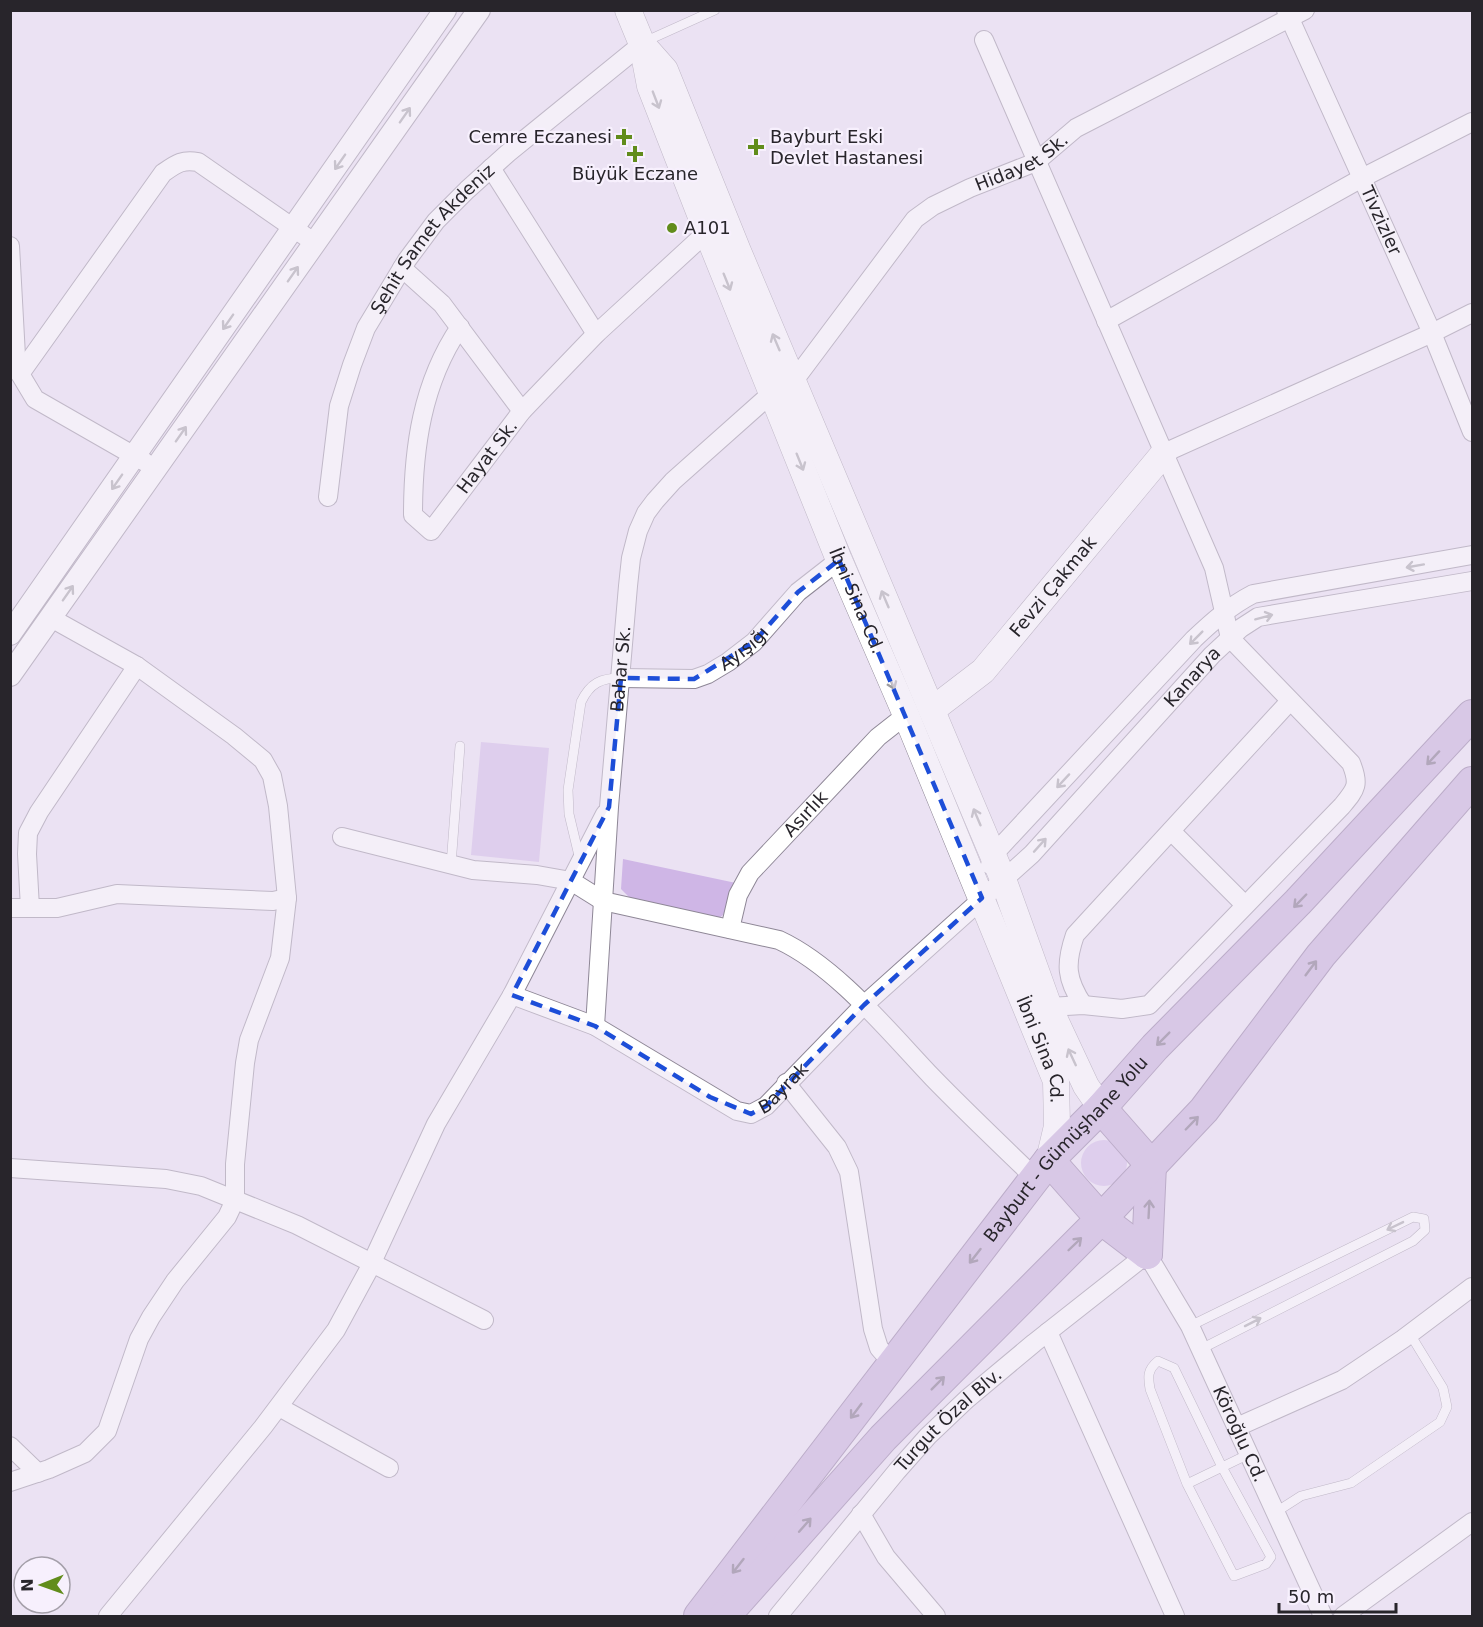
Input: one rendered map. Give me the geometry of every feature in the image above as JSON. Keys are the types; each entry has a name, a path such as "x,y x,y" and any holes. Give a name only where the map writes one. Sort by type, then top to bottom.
{"highway":[{"name":"Bayburt - Gümüşhane Yolu","path":"699,1617 1042,1169 1101,1108 1155,1047 1298,902 1473,715"},
{"path":"725,1617 883,1438 1101,1219 1204,1110 1321,955 1473,782"},
{"path":"1101,1108 1151,1165 1147,1254"},
{"path":"1042,1169 1147,1254"}],"main road":[{"name":"İbni Sina Cd.","path":"628,10 642,44 650,86 707,232 783,387 932,710 1003,879 1049,1007 1086,1086 1101,1108"},
{"name":"İbni Sina Cd.","path":"642,44 665,70 738,251 839,560 906,715 1056,1081 1058,1126 1042,1169"},
{"name":"Fevzi Çakmak","path":"932,710 982,671 1164,453"}],"street":[{"path":"10,634 445,10"},
{"path":"10,675 479,10"},
{"name":"Hidayet Sk.","path":"783,387 915,219 970,188 1036,162 1076,128 1294,13"},
{"name":"Tivzizler","path":"1294,13 1362,178 1432,333 1473,432"},
{"path":"984,40 1214,568 1222,613 1230,638 1351,763 1357,777 1355,790 1149,1005 1122,1009 1083,1005 1049,1007"},
{"name":"Şehit Samet Akdeniz","path":"328,497 339,406 352,365 366,328 402,268 436,221 491,168 642,44"},
{"path":"1106,321 1362,178 1473,122"},
{"path":"20,374 163,173 176,164 187,160 198,162 315,243"},
{"path":"491,168 596,334"},
{"name":"Hayat Sk.","path":"460,327 448,344 426,397 417,445 412,515 431,531 522,411 596,334 707,232"},
{"path":"10,246 16,356 20,374 35,399 157,468"},
{"path":"402,268 442,304 522,411"},
{"path":"1164,453 1473,313"},
{"name":"Bahar Sk.","path":"595,1026 609,807 631,558 638,531 646,513 673,481 783,387"},
{"path":"982,898 993,855 1194,639 1222,613 1253,594 1473,555"},
{"name":"Ayışığı","path":"621,678 694,679 708,674 729,662 754,642 798,592 839,560"},
{"name":"Kanarya","path":"982,898 1032,854 1162,709 1241,628 1258,617 1473,580"},
{"path":"10,1482 85,1453 107,1431 139,1339 151,1317 175,1281 227,1217 235,1200 235,1164 244,1063 249,1040 280,958 287,898 278,806 272,776 263,760 234,736 137,666 51,618"},
{"path":"30,908 28,833 39,812 137,666"},
{"path":"1083,1005 1072,988 1069,972 1069,951 1075,935 1290,701"},
{"name":"Asırlık","path":"729,929 738,895 750,873 878,737 906,715"},
{"path":"108,1617 279,1407 336,1330 372,1262 436,1124 512,995 609,807"},
{"path":"1171,831 1245,905"},
{"path":"342,837 473,870 537,875 571,881 603,901 779,940 794,947 813,960 864,1005 955,1101 1042,1169"},
{"path":"10,908 57,908 117,894 273,901 287,898"},
{"name":"Bayrak","path":"512,995 595,1026 737,1111 751,1114 766,1106 864,1005 982,898"},
{"path":"786,1083 837,1147 849,1172 873,1329 879,1348 892,1363"},
{"path":"10,1168 166,1179 201,1186 297,1225 484,1320"},
{"name":"Köroğlu Cd.","path":"1147,1254 1201,1348 1323,1617"},
{"name":"Turgut Özal Blv.","path":"778,1617 861,1514 928,1436 967,1399 1147,1254"},
{"path":"1237,1427 1342,1380 1410,1334 1473,1287"},
{"path":"1048,1332 1175,1617"},
{"path":"279,1407 389,1468"},
{"path":"10,1446 38,1473"},
{"path":"861,1514 886,1557 936,1617"},
{"path":"1343,1617 1473,1522"}],"lane":[{"path":"642,44 715,10"},
{"path":"581,862 569,814 568,790 582,702 585,693 597,681 621,678"},
{"path":"451,865 460,746"},
{"path":"1190,1326 1413,1217 1424,1219 1425,1230 1413,1241 1201,1348"},
{"path":"1276,1512 1301,1496 1351,1483 1440,1422 1447,1407 1443,1388 1410,1334"},
{"path":"1158,1361 1174,1368 1222,1467 1271,1557 1266,1564 1234,1576 1186,1484 1150,1389 1148,1374 1158,1361"},
{"path":"1186,1484 1249,1454"}],"highlighted area":[{"path":"839,560 982,898 864,1005 766,1106 751,1114 710,1097 595,1026 512,995 609,807 621,678 694,679 754,642 798,592"}],"shaded area":[{"path":"481,742 549,748 539,862 471,855"},
{"path":"623,859 736,883 723,915 718,919 633,901 621,889"},
{"path":"1104,1140 1120,1147 1127,1163 1120,1179 1104,1186 1088,1179 1081,1163 1088,1147"}],"place":[{"name":"Cemre Eczanesi","path":"624,137"},
{"name":"Bayburt Eski Devlet Hastanesi","path":"756,147"},
{"name":"Büyük Eczane","path":"635,154"},
{"name":"A101","path":"672,228"}]}
